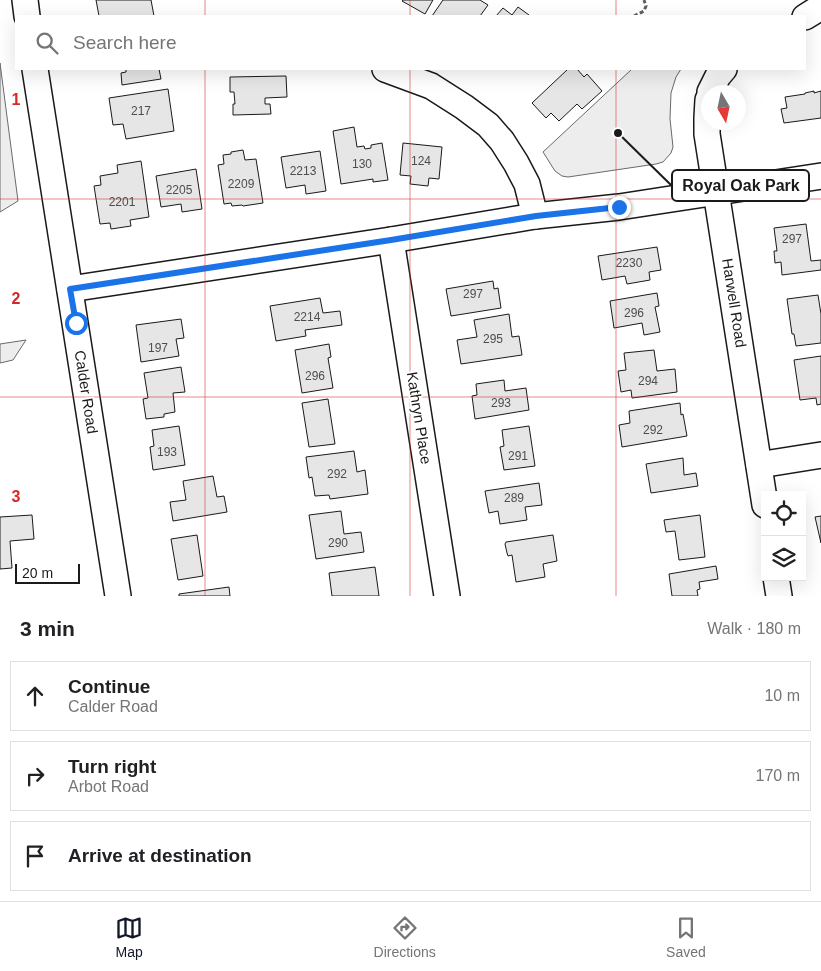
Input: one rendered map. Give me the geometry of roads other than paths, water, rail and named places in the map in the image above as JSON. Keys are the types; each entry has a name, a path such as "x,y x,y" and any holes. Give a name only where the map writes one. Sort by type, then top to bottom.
{"street":[{"path":"24,0 27,15"},
{"path":"806,16 821,7"},
{"name":"Calder Road","path":"35,70 117,596"},
{"path":"388,70 431,86 488,125 502,140 520,170 527,184 536,216"},
{"path":"714,85 723,70"},
{"name":"Harwell Road","path":"707,130 763,491"},
{"path":"70,289 536,216 619,207 821,176"},
{"name":"Kathryn Place","path":"391,240 447,596"},
{"path":"759,465 821,455"},
{"path":"777,581 779,596"}],"place":[{"name":"Royal Oak Park","path":"618,133"}]}
